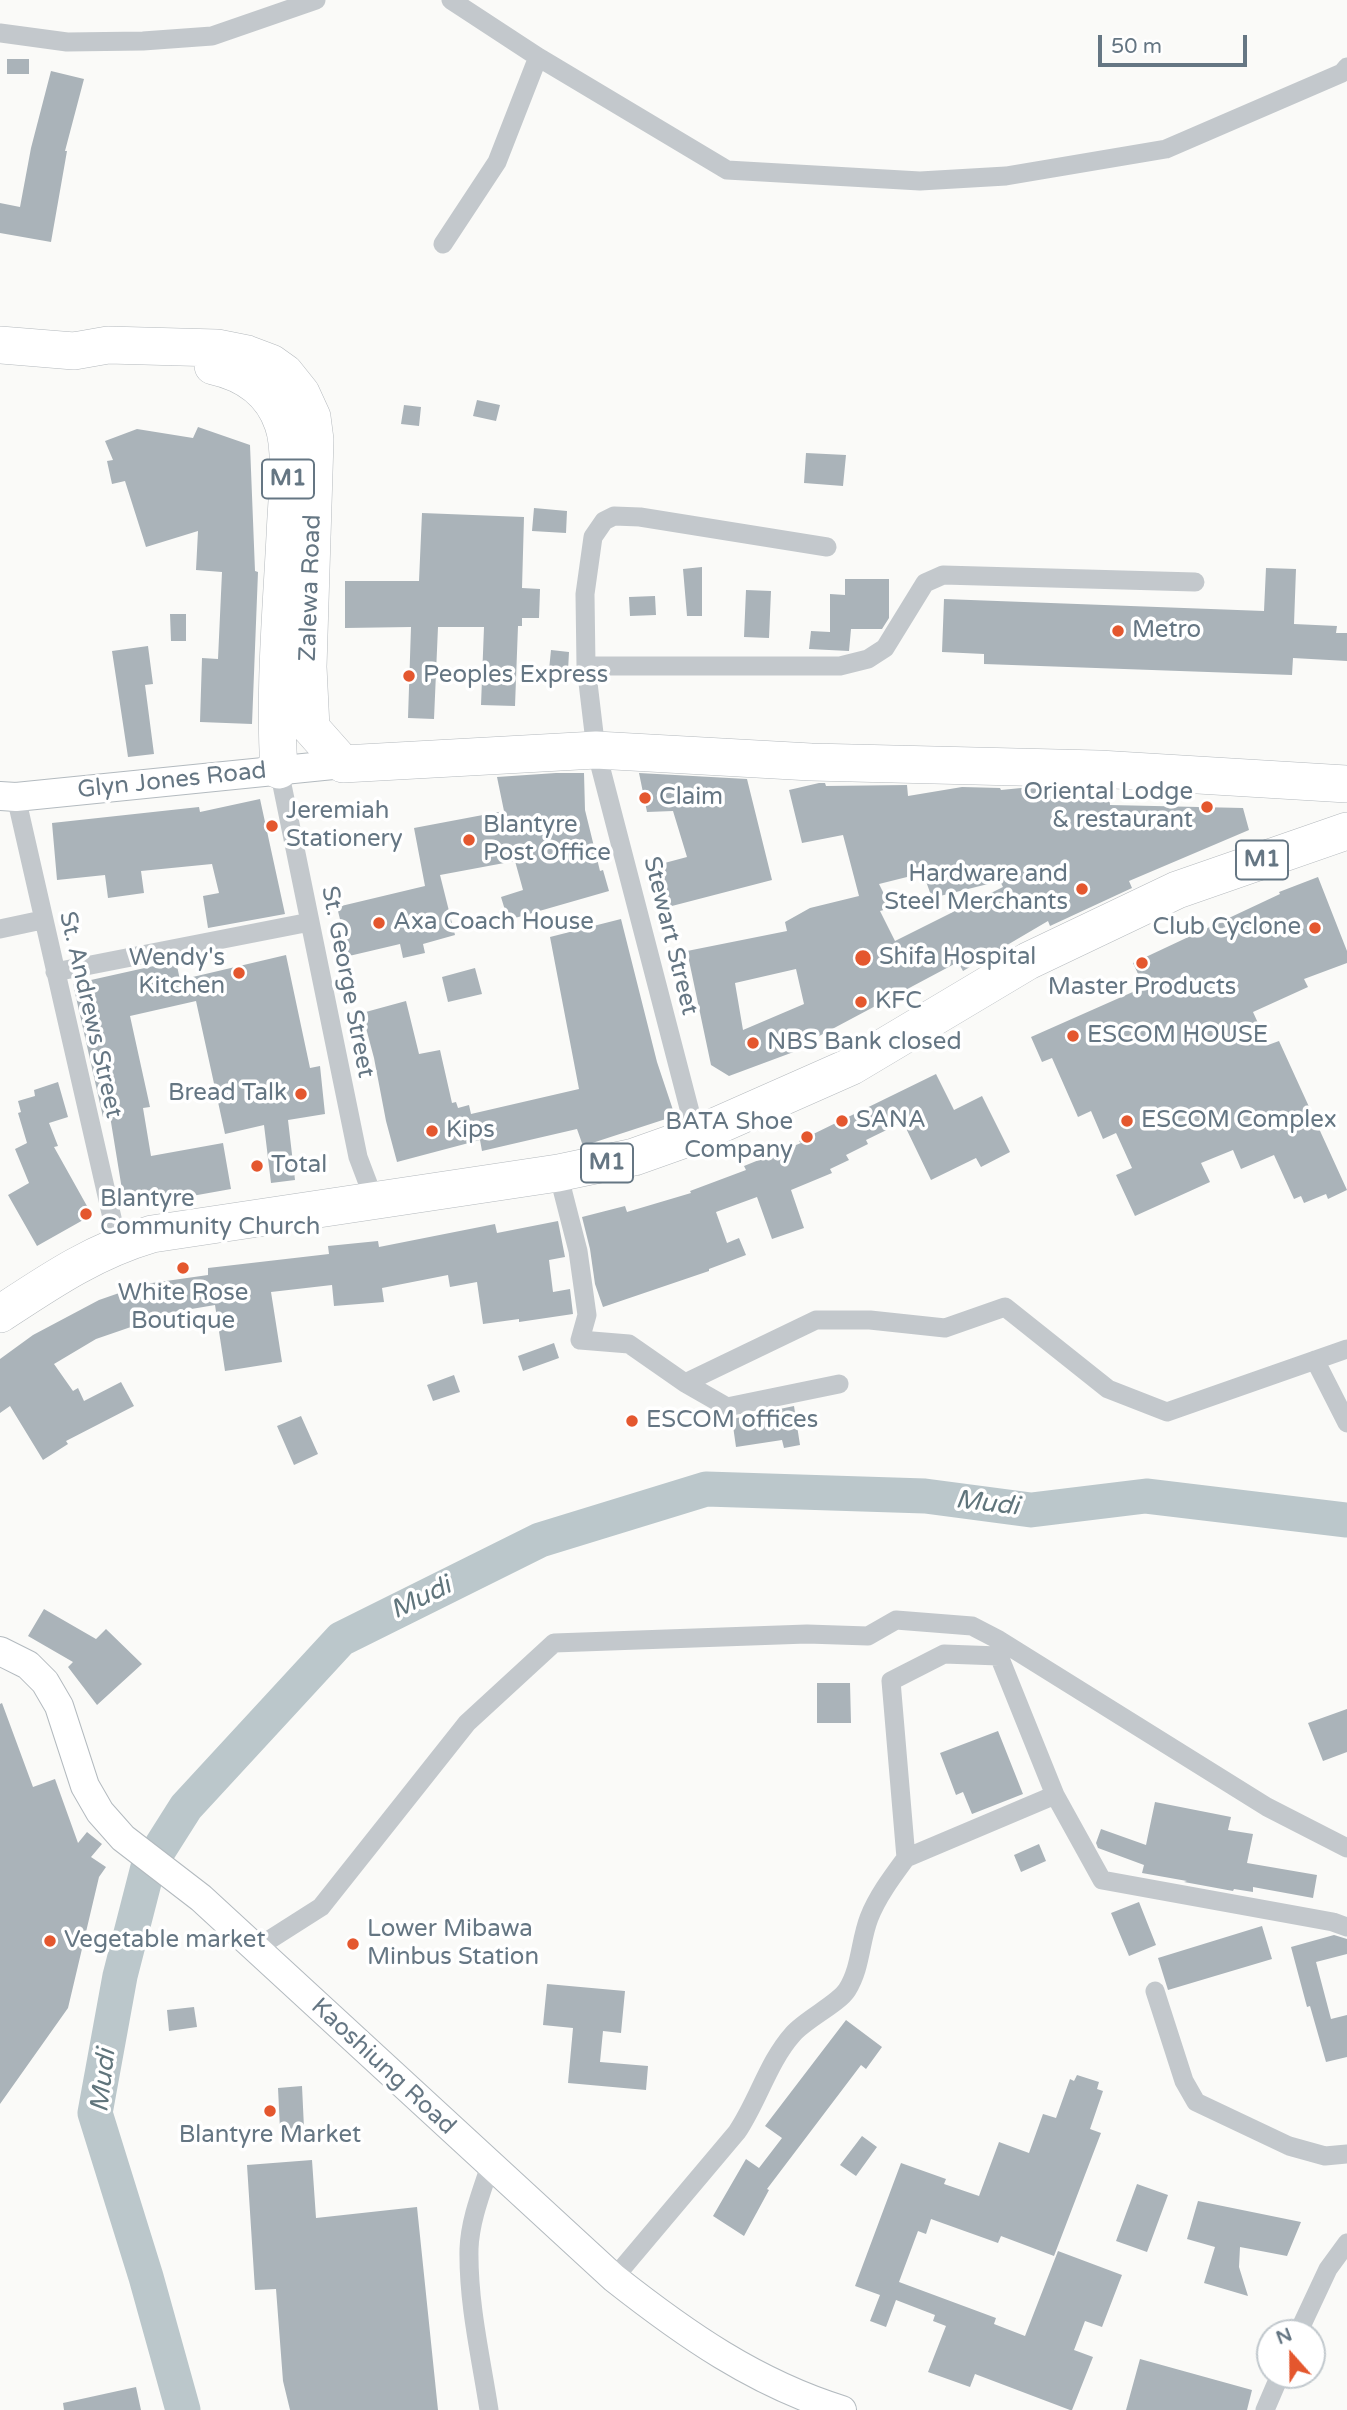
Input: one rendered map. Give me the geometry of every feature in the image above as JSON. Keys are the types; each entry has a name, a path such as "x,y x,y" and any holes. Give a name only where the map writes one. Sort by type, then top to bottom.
{"highway":[{"name":"Zalewa Road","path":"0,345 74,351 106,361 181,363 229,369 262,390 275,406 284,426 288,477 275,719 279,770"},
{"name":"Zalewa Road","path":"74,351 108,345 217,348 247,354 271,363 285,373 301,393 312,417 315,440 308,667 312,728 343,764"},
{"path":"343,764 596,750 811,762 1099,769 1347,783"},
{"name":"M1","path":"0,1314 61,1273 118,1244 152,1234 558,1174 634,1157 696,1135 852,1066 1028,961 1177,890 1347,831"}],"street":[{"path":"0,33 78,42 212,36 316,0"},
{"path":"451,0 538,57 727,170 920,181 1006,176 1166,149 1342,74 1347,67"},
{"path":"443,244 497,162 538,57"},
{"name":"Stewart Street","path":"696,1135 596,750 586,666 585,594 593,537 604,522 614,516 640,517 827,547"},
{"path":"586,666 839,666 869,659 885,648 925,583 943,575 1195,582"},
{"name":"Glyn Jones Road","path":"8,797 343,764"},
{"name":"St. George Street","path":"279,770 358,1157 375,1202"},
{"name":"St. Andrews Street","path":"8,797 55,972 118,1244"},
{"path":"0,929 42,920"},
{"path":"55,972 310,922"},
{"path":"558,1174 578,1251 587,1315 580,1340 629,1344 685,1383 727,1406 839,1384"},
{"path":"685,1383 816,1320 870,1320 945,1328 1005,1307 1108,1389 1167,1412 1347,1349"},
{"path":"1315,1360 1347,1423"},
{"path":"255,1949 321,1907 467,1723 554,1643 807,1634 869,1636 897,1619 972,1626 999,1640 1267,1807 1347,1847"},
{"name":"Kaoshiung Road","path":"0,1651 28,1665 45,1682 59,1706 85,1786 100,1812 123,1838 201,1898 614,2278 671,2323 737,2366 813,2401 842,2410"},
{"path":"906,1858 891,1681 944,1654 999,1656 1055,1795 1102,1880 1333,1922 1347,1927"},
{"path":"614,2278 737,2132 751,2111 780,2049 795,2031 846,1993 856,1970 870,1916 906,1858 1055,1795"},
{"path":"1155,1991 1184,2081 1196,2102 1290,2146 1325,2155 1347,2154"},
{"path":"489,2410 472,2291 469,2248 474,2216 490,2166"},
{"path":"1305,2319 1328,2269 1347,2243"},
{"path":"1265,2410 1274,2389"}],"building":[{"path":"7,59 29,59 29,74 7,74"},
{"path":"51,71 84,79 65,151 51,242 0,233 0,203 20,207 31,148"},
{"path":"477,400 500,405 496,421 473,416"},
{"path":"404,405 421,407 419,426 401,424"},
{"path":"198,427 250,445 255,571 258,572 252,724 200,722 202,658 218,659 222,572 196,570 198,531 146,547 125,481 112,484 107,461 113,460 105,441 137,429 193,438"},
{"path":"806,453 846,455 843,486 804,483"},
{"path":"534,508 567,511 566,533 532,531"},
{"path":"422,513 524,517 522,588 540,589 539,618 522,618 522,626 518,626 515,706 481,705 484,627 438,627 434,719 408,718 411,627 345,628 345,581 419,581"},
{"path":"702,567 702,616 687,616 683,569"},
{"name":"Metro","path":"1266,568 1296,569 1294,624 1337,626 1336,633 1347,633 1347,661 1293,658 1292,675 984,664 984,654 942,652 944,599 1264,611"},
{"path":"845,579 889,579 889,618 882,629 851,629 849,651 809,649 811,631 830,632 830,594 845,595"},
{"path":"746,590 771,591 769,638 744,637"},
{"path":"655,596 656,615 630,616 629,597"},
{"path":"170,614 186,614 186,641 171,641"},
{"path":"148,646 153,684 145,685 154,754 128,757 112,651"},
{"path":"551,650 569,652 568,671 549,670"},
{"path":"584,773 585,810 600,871 603,870 609,891 508,920 501,897 523,890 515,861 440,875 455,935 423,944 425,953 403,958 400,944 349,956 337,907 425,886 414,828 504,811 497,777"},
{"path":"639,773 747,779 772,880 668,907 657,865 687,857 673,811 647,812"},
{"path":"825,783 826,786 907,785 908,796 962,787 1109,791 1110,805 1243,808 1249,830 1129,881 1132,888 1050,926 1048,921 963,971 958,962 806,1043 807,1047 729,1076 711,1065 687,951 787,931 785,922 810,908 859,896 843,835 802,843 789,790","holes":["923,873 932,898 1000,881 1003,887 895,941 880,911 891,908 879,884","796,969 804,1004 743,1030 735,983"]},
{"path":"260,799 285,914 208,928 203,896 219,893 212,864 141,871 144,893 108,898 105,875 57,880 52,823 199,807 200,812"},
{"path":"1318,877 1347,951 1347,963 1304,979 1308,987 1253,1012 1268,1045 1279,1041 1347,1190 1328,1199 1326,1194 1304,1203 1301,1196 1294,1199 1274,1155 1241,1169 1233,1150 1201,1163 1210,1182 1135,1216 1116,1175 1132,1168 1116,1133 1103,1139 1091,1111 1078,1117 1052,1058 1042,1062 1031,1037 1144,987 1133,963 1280,894 1279,892"},
{"path":"621,919 657,1062 675,1116 583,1146 577,1129 482,1151 480,1140 397,1162 362,1013 406,1001 419,1054 440,1050 452,1103 456,1102 458,1108 469,1105 471,1114 579,1089 550,937"},
{"path":"286,955 310,1068 320,1066 325,1114 288,1120 295,1180 271,1183 264,1125 225,1134 196,1001 130,1016 150,1107 143,1108 151,1156 223,1143 231,1189 125,1208 110,1116 103,1117 73,984 176,961 180,980"},
{"path":"475,968 482,994 448,1002 442,977"},
{"path":"936,1074 954,1110 982,1096 1010,1152 981,1167 976,1158 931,1180 903,1122 866,1140 868,1144 846,1155 849,1160 830,1169 832,1173 791,1190 804,1228 772,1239 757,1197 716,1212 727,1243 739,1238 746,1255 709,1271 603,1307 595,1284 582,1217 625,1206 627,1212 691,1193 690,1191 746,1170 744,1166 801,1143 799,1141"},
{"path":"58,1082 68,1117 49,1123 58,1146 54,1147 92,1215 37,1246 8,1195 29,1183 15,1149 27,1143 18,1113 21,1112 18,1101 35,1096 34,1090"},
{"path":"558,1221 565,1257 549,1260 553,1292 570,1289 573,1314 483,1324 477,1282 450,1287 448,1275 382,1288 384,1302 334,1306 332,1285 271,1292 282,1362 225,1371 215,1305 156,1315 157,1318 96,1339 54,1364 73,1391 78,1388 84,1401 121,1382 134,1406 66,1441 68,1444 43,1460 10,1406 0,1413 0,1359 33,1335 99,1300 145,1284 208,1275 208,1268 329,1254 328,1246 378,1241 379,1247 495,1224 497,1233"},
{"path":"554,1343 559,1358 523,1371 518,1356"},
{"path":"454,1375 460,1392 433,1401 427,1385"},
{"path":"794,1406 800,1445 784,1448 782,1440 736,1447 732,1419"},
{"path":"301,1416 318,1454 294,1465 277,1426"},
{"path":"44,1609 96,1639 106,1629 142,1664 97,1705 68,1667 73,1662 28,1636"},
{"path":"817,1683 850,1683 851,1723 817,1723"},
{"path":"2,1703 33,1787 55,1779 78,1843 87,1832 102,1844 91,1857 106,1867 99,1877 68,2008 0,2104 0,1704"},
{"path":"1347,1709 1347,1752 1323,1761 1308,1723"},
{"path":"998,1731 1023,1794 972,1814 963,1792 956,1795 940,1753"},
{"path":"1155,1802 1231,1817 1228,1830 1253,1834 1247,1863 1317,1875 1313,1898 1253,1887 1253,1892 1233,1891 1142,1873 1144,1865 1098,1848 1096,1843 1101,1829 1146,1845"},
{"path":"1039,1844 1046,1861 1021,1872 1014,1855"},
{"path":"1139,1902 1156,1945 1129,1956 1111,1913"},
{"path":"1262,1926 1272,1959 1168,1990 1158,1958"},
{"path":"1334,1935 1347,1939 1347,1954 1316,1962 1331,2019 1347,2015 1347,2057 1326,2062 1310,2006 1307,2007 1291,1947"},
{"path":"547,1984 625,1991 621,2033 603,2031 600,2062 648,2066 646,2090 568,2083 573,2028 543,2025"},
{"path":"194,2007 197,2027 169,2031 167,2010"},
{"path":"846,2020 882,2047 866,2069 861,2065 767,2189 769,2190 744,2236 713,2216 746,2159 759,2168 782,2138 765,2126"},
{"path":"1077,2075 1099,2082 1097,2089 1103,2091 1090,2129 1101,2133 1054,2256 1001,2236 998,2243 931,2219 926,2234 918,2231 899,2282 996,2318 994,2324 1025,2336 1058,2251 1122,2275 1102,2327 1085,2321 1074,2350 1093,2357 1070,2410 975,2374 970,2387 928,2372 946,2326 933,2321 935,2315 896,2300 886,2327 870,2321 880,2295 855,2286 901,2163 946,2179 944,2184 979,2196 999,2142 1029,2153 1043,2114 1056,2118 1070,2079 1074,2081"},
{"path":"302,2086 304,2128 280,2129 278,2088"},
{"path":"862,2136 877,2147 856,2176 840,2165"},
{"path":"312,2160 316,2218 417,2207 438,2410 290,2410 283,2381 276,2289 255,2290 247,2165"},
{"path":"1137,2184 1168,2195 1147,2252 1116,2241"},
{"path":"1198,2201 1301,2222 1287,2256 1240,2247 1239,2267 1248,2296 1204,2283 1215,2247 1187,2239"},
{"path":"1140,2359 1252,2390 1247,2410 1126,2410"},
{"path":"136,2387 141,2410 64,2410 63,2403"}],"waterway":[{"name":"Mudi","path":"183,2410 146,2277 95,2113 120,1976 148,1867 186,1807 341,1639 540,1540 706,1489 925,1496 1031,1510 1146,1496 1347,1520"}],"place":[{"name":"Metro","path":"1118,631"},
{"name":"Peoples Express","path":"409,676"},
{"name":"Claim","path":"645,798"},
{"name":"Oriental Lodge & restaurant","path":"1207,807"},
{"name":"Jeremiah Stationery","path":"272,826"},
{"name":"Blantyre Post Office","path":"469,840"},
{"name":"Hardware and Steel Merchants","path":"1082,889"},
{"name":"Axa Coach House","path":"379,923"},
{"name":"Club Cyclone","path":"1315,928"},
{"name":"Shifa Hospital","path":"863,958"},
{"name":"Master Products","path":"1142,963"},
{"name":"Wendy's Kitchen","path":"239,973"},
{"name":"KFC","path":"861,1002"},
{"name":"ESCOM HOUSE","path":"1073,1036"},
{"name":"NBS Bank closed","path":"753,1043"},
{"name":"Bread Talk","path":"301,1094"},
{"name":"SANA","path":"842,1121"},
{"name":"ESCOM Complex","path":"1127,1121"},
{"name":"Kips","path":"432,1131"},
{"name":"BATA Shoe Company","path":"807,1137"},
{"name":"Total","path":"257,1166"},
{"name":"Blantyre Community Church","path":"86,1214"},
{"name":"White Rose Boutique","path":"183,1268"},
{"name":"ESCOM offices","path":"632,1421"},
{"name":"Vegetable market","path":"50,1941"},
{"name":"Lower Mibawa Minbus Station","path":"353,1944"},
{"name":"Blantyre Market","path":"270,2111"}]}
